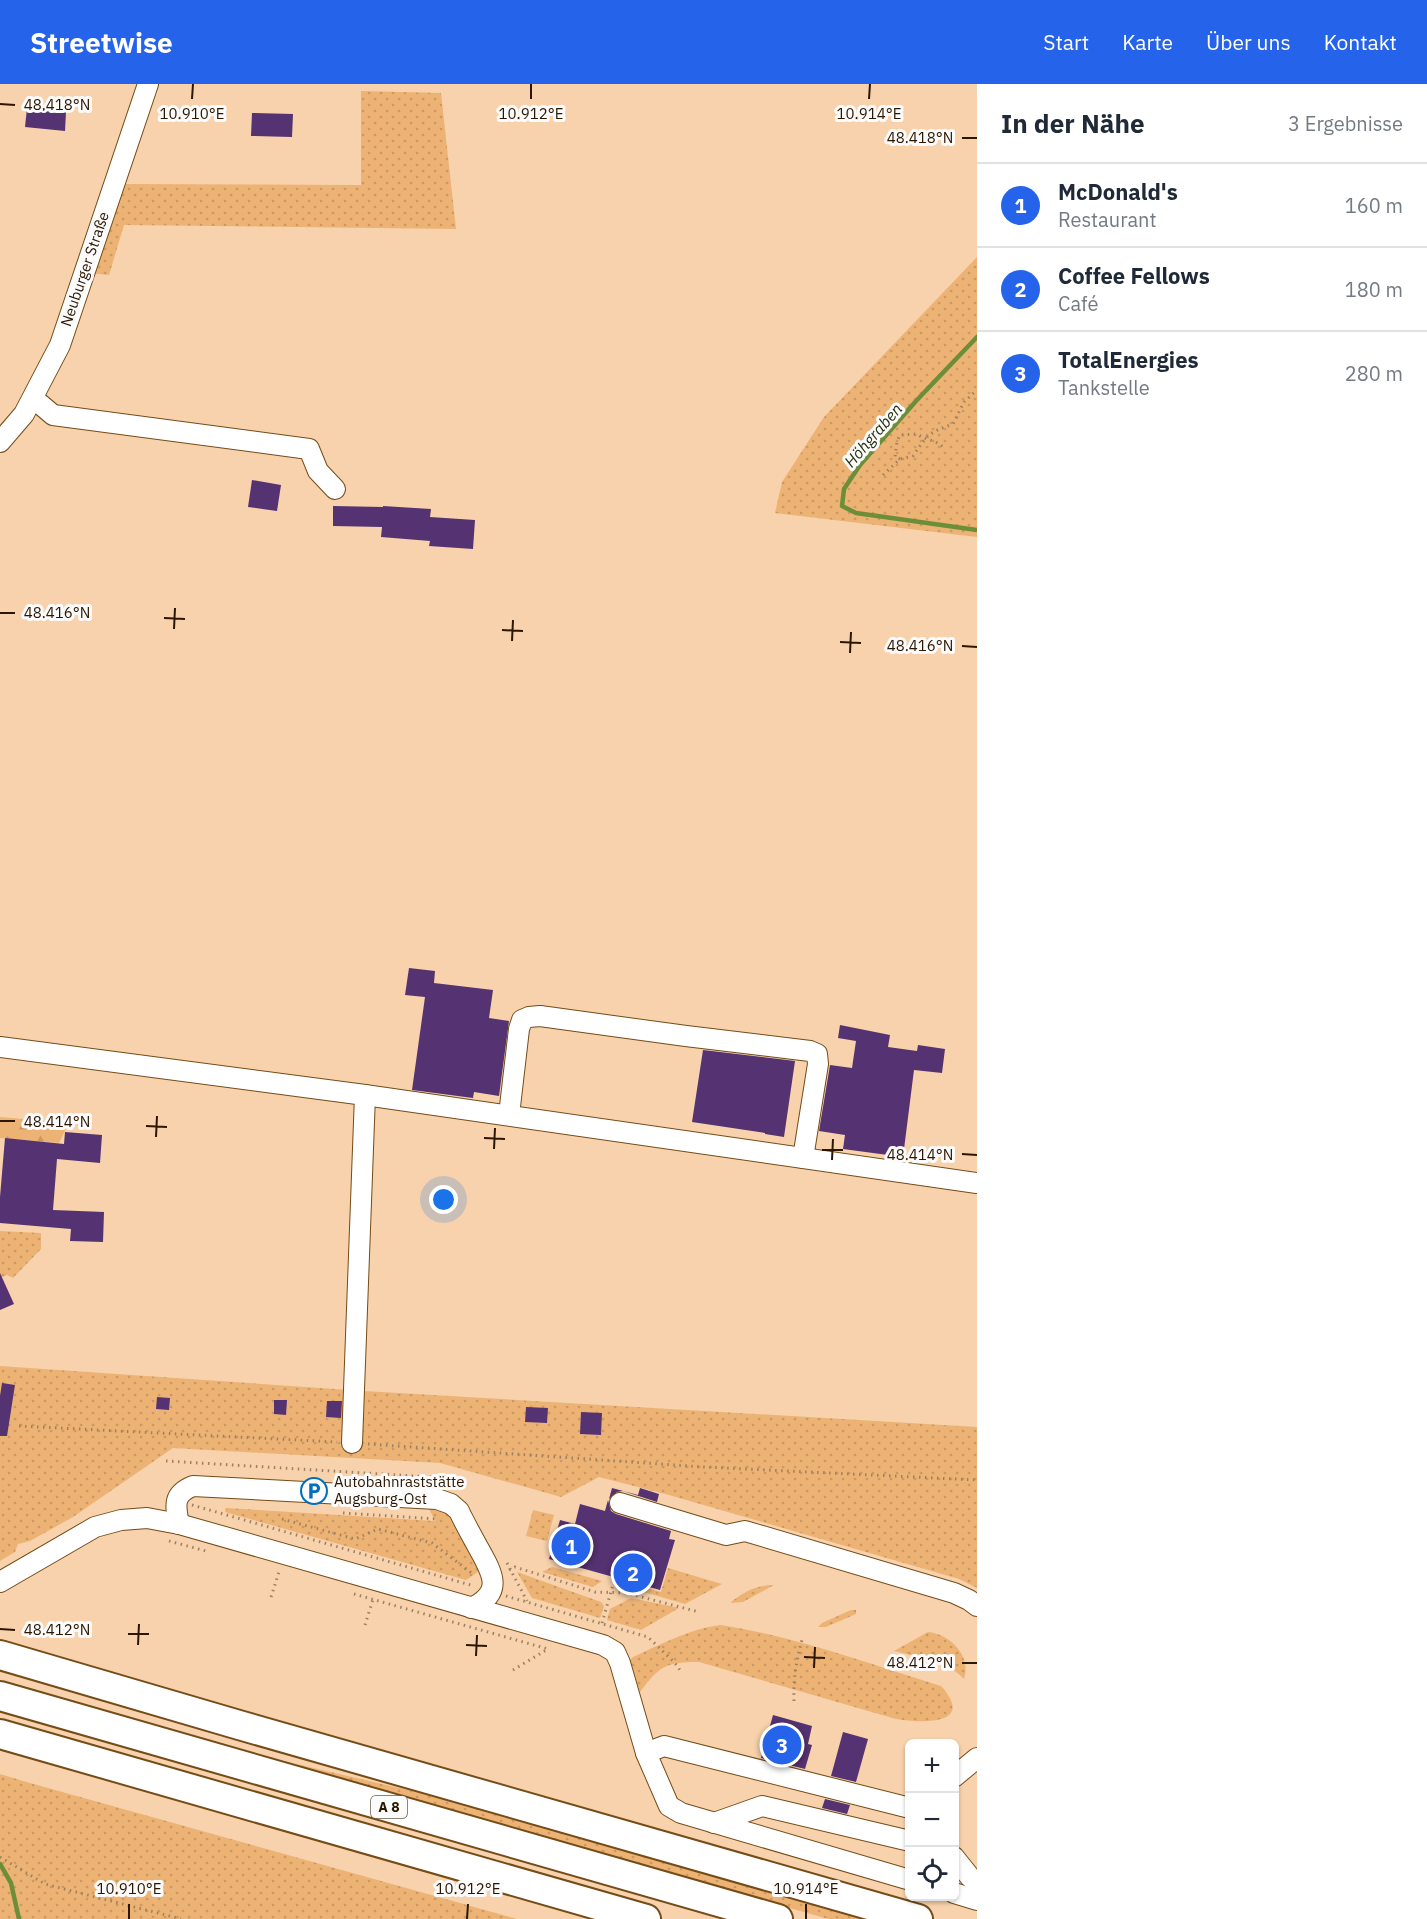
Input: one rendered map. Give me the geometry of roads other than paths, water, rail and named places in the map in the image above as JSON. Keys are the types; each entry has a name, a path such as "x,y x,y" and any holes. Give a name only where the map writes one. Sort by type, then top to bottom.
{"highway":[{"path":"0,1655 918,1919"},
{"name":"A 8","path":"0,1696 778,1919"},
{"name":"A 8","path":"0,1734 646,1919"},
{"path":"574,1899 625,1919"}],"street":[{"name":"Neuburger Straße","path":"0,442 24,414 60,345 148,84"},
{"path":"33,398 53,415 309,449 318,471 335,489"},
{"path":"509,1115 519,1029 522,1020 529,1017 810,1051 817,1054 818,1064 803,1158"},
{"path":"0,1047 509,1115 977,1183"},
{"path":"352,1443 365,1095"},
{"path":"179,1524 176,1500 184,1490 199,1486 437,1499 459,1510 491,1569 492,1585 486,1598 471,1608"},
{"path":"620,1503 726,1535 745,1532 756,1535 954,1593 977,1606"},
{"path":"0,1582 95,1527 121,1520 147,1518 179,1524 603,1645 615,1652 624,1674 646,1753 669,1806 681,1813 905,1879"},
{"path":"646,1753 664,1746 905,1807"},
{"path":"959,1774 977,1758"},
{"path":"714,1823 762,1806 905,1840"},
{"path":"959,1863 977,1883"},
{"path":"959,1895 977,1900"}],"waterway":[{"name":"Höhgraben","path":"977,337 916,401 860,465 844,489 842,506 856,513 977,530"},
{"path":"0,1864 11,1883 19,1919"}],"place":[{"name":"Autobahnraststätte Augsburg-Ost","path":"314,1491"},
{"name":"McDonald's","path":"571,1546"},
{"name":"Coffee Fellows","path":"633,1573"},
{"name":"TotalEnergies","path":"782,1745"}]}
